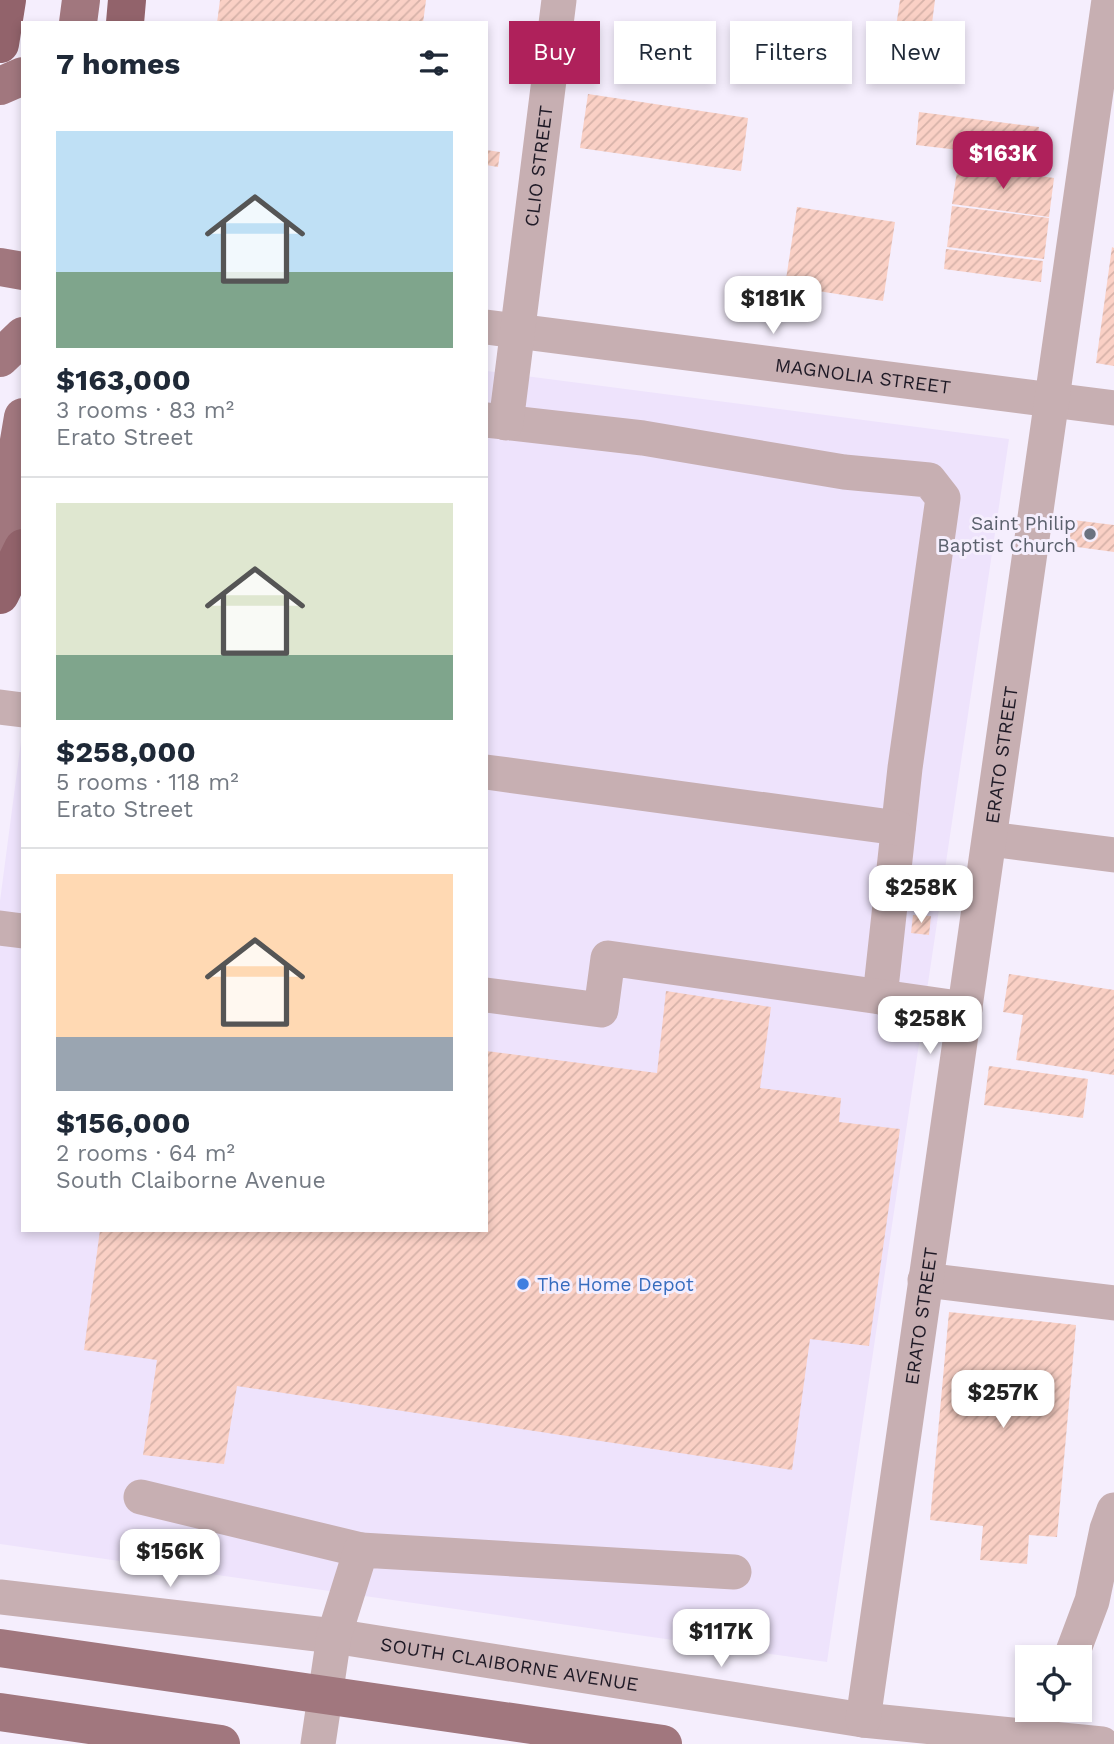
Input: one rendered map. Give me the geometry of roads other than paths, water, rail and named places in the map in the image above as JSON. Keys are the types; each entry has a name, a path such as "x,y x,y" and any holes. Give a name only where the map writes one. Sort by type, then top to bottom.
{"highway":[{"path":"0,44 7,0"},
{"path":"124,21 127,0"},
{"path":"0,595 21,552"}],"main road":[{"path":"78,21 80,0"},
{"path":"0,86 21,77"},
{"path":"0,267 21,271"},
{"path":"0,358 21,339"},
{"path":"0,552 21,429"},
{"path":"0,1648 663,1744"},
{"path":"0,1712 220,1744"}],"street":[{"name":"CLIO STREET","path":"496,421 502,329 559,0"},
{"name":"ERATO STREET","path":"863,1720 1109,0"},
{"name":"MAGNOLIA STREET","path":"502,329 1114,408"},
{"path":"496,421 643,438 844,472 929,480 943,498 898,828 880,997"},
{"path":"0,707 21,710"},
{"path":"488,772 898,828"},
{"path":"990,839 1114,855"},
{"path":"0,928 21,931"},
{"path":"488,995 601,1010 608,958 965,1009"},
{"path":"925,1280 1114,1303"},
{"path":"141,1497 361,1550 734,1572"},
{"path":"1076,1645 1092,1601 1107,1529 1114,1510"},
{"path":"318,1744 334,1636 361,1550"},
{"name":"SOUTH CLAIBORNE AVENUE","path":"0,1597 334,1636 863,1720 1053,1724 1102,1744"}],"place":[{"name":"Saint Philip Baptist Church","path":"1090,534"},
{"name":"The Home Depot","path":"523,1284"}]}
